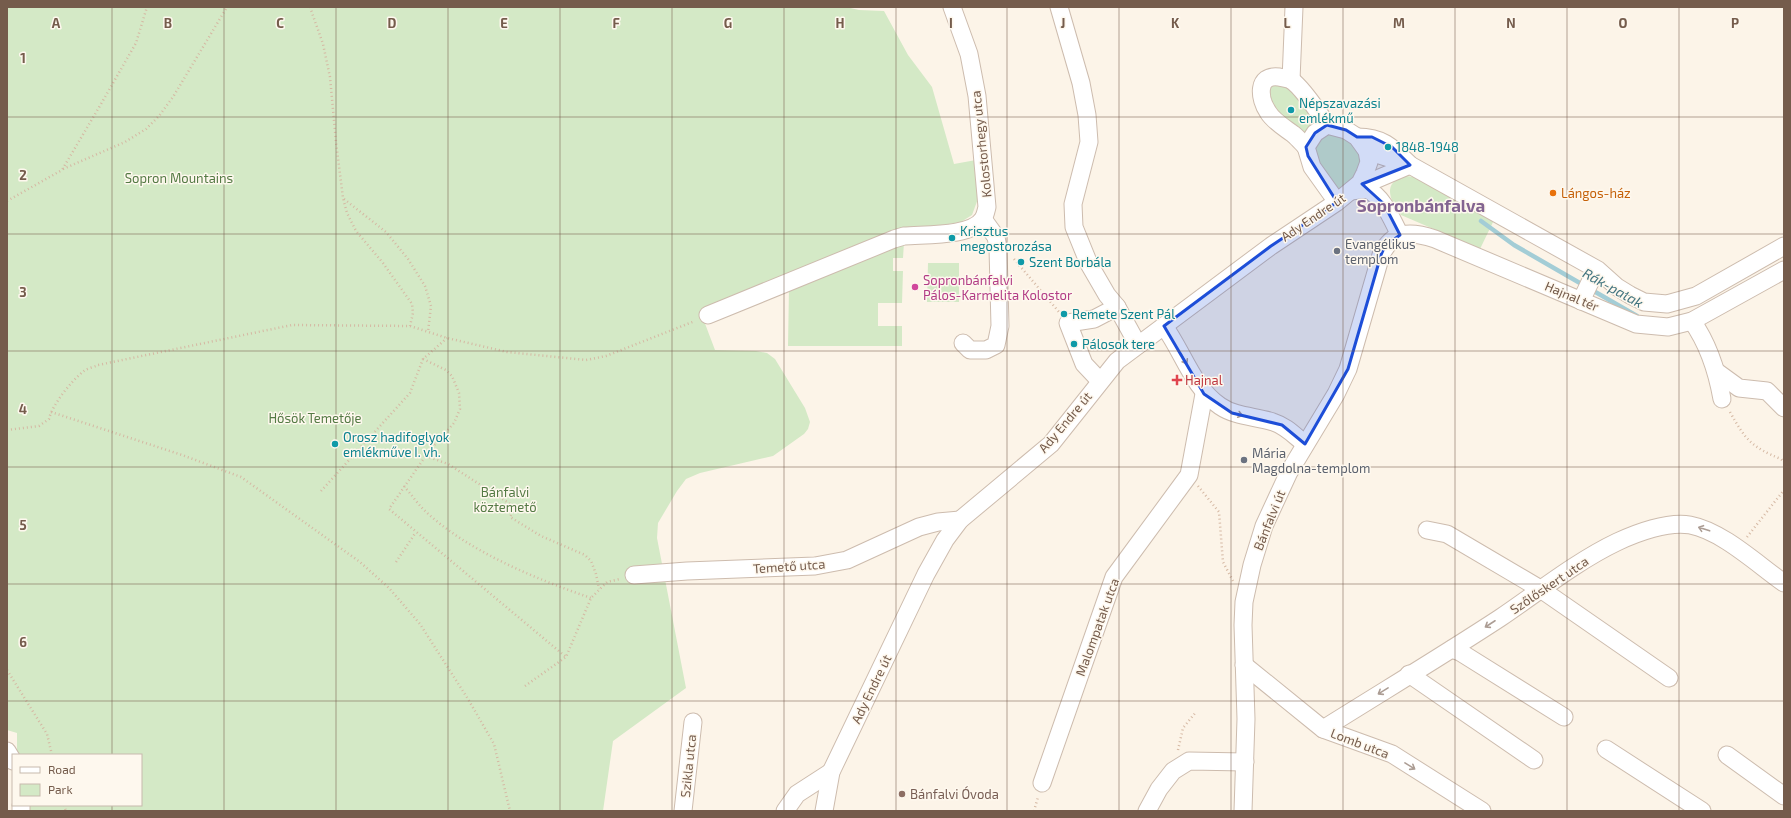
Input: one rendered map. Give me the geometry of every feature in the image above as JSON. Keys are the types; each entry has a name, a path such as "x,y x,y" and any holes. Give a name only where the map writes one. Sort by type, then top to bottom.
{"street":[{"name":"Kolostorhegy utca","path":"952,7 969,54 977,96 987,207 983,220"},
{"path":"1059,7 1081,83 1088,122 1089,142 1073,204 1074,227 1088,264 1117,308 1138,345"},
{"path":"1291,80 1294,7"},
{"path":"1306,147 1315,133 1327,125 1314,105 1291,80 1276,77 1269,78 1263,83 1261,91 1262,100 1269,114 1306,147 1312,168 1337,202"},
{"name":"Hajnal tér","path":"1327,125 1346,130 1357,137 1368,156 1384,204"},
{"name":"Hajnal tér","path":"1357,137 1372,137 1392,147 1410,165 1590,283 1636,324 1668,327 1692,321 1784,270"},
{"path":"1351,191 1363,178 1368,156 1410,165"},
{"path":"1351,191 1376,178 1410,165"},
{"name":"Ady Endre út","path":"824,811 831,772 926,574 945,540 960,520 1051,444 1117,361 1271,246 1351,191 1367,189 1376,195 1384,204 1400,235"},
{"path":"708,315 894,239 904,236 965,231 983,220 996,236 998,248 1000,326 996,345 986,350 970,350 964,343"},
{"name":"Hajnal tér","path":"1400,235 1412,233 1590,283 1617,287 1644,302 1667,304 1696,296 1784,246"},
{"name":"Bánfalvi út","path":"1244,811 1246,719 1244,602 1252,564 1264,526 1289,472 1336,394 1348,369 1381,255 1388,243 1400,235"},
{"path":"1100,381 1084,364 1068,323 1094,320 1117,308"},
{"path":"1692,321 1701,334 1717,372 1722,399"},
{"path":"1164,326 1204,394 1232,413 1282,425 1305,444"},
{"path":"1717,372 1739,388 1767,391 1784,408"},
{"name":"Malompatak utca","path":"1042,783 1114,577 1189,475 1204,394"},
{"name":"Temető utca","path":"634,575 687,571 815,566 847,560 919,527 938,522 960,520"},
{"name":"Szőlőskert utca","path":"1323,729 1452,649 1542,590 1577,565 1617,542 1663,526 1689,525 1710,531 1784,583"},
{"path":"1427,530 1448,534 1542,590 1669,678"},
{"path":"1452,649 1460,652 1564,717"},
{"name":"Lomb utca","path":"1244,665 1323,729 1392,754 1482,811"},
{"path":"1410,674 1534,760"},
{"name":"Szikla utca","path":"683,811 693,722"},
{"path":"1606,749 1702,811"},
{"path":"1727,755 1784,796"},
{"path":"1147,811 1158,788 1173,771 1189,761 1245,762"},
{"path":"784,811 797,794 831,772"}],"path":[{"path":"62,170 136,43 147,7"},
{"path":"7,201 62,170 125,142 146,129 159,116 173,97 227,7"},
{"path":"310,7 323,44 330,77 343,198 347,213 356,231 383,263 412,304 413,313 410,326"},
{"path":"343,198 386,232 408,260 425,286 431,306 428,332"},
{"path":"1011,255 1068,323"},
{"path":"7,430 39,426 49,419 51,412 73,381 85,370 98,365 292,325 410,326 447,338 507,352 586,360 606,356 633,347 708,315"},
{"path":"320,490 410,393 423,359 447,338"},
{"path":"423,359 446,370 457,384 460,402 458,417 426,456 389,509 566,657"},
{"path":"1722,399 1742,433 1751,443 1756,448 1781,459 1784,462"},
{"path":"51,412 175,453 241,477 360,562 388,588 420,624 468,699 494,744 510,811"},
{"path":"426,456 448,464 514,507 510,517 534,532 585,555 591,561 596,574 599,589"},
{"path":"1189,475 1219,512 1222,562 1244,602"},
{"path":"404,486 424,510 451,531 480,550 542,582 591,598"},
{"path":"1737,549 1784,490"},
{"path":"396,562 416,532"},
{"path":"525,686 566,657 591,598 599,589 607,582 634,575"},
{"path":"7,670 47,734 52,754"},
{"path":"1173,771 1183,728 1196,712"}],"highlighted area":[{"path":"1327,125 1346,130 1357,137 1372,137 1392,147 1410,165 1362,184 1384,204 1400,235 1385,246 1381,255 1348,369 1305,444 1282,425 1232,413 1204,394 1164,326 1271,246 1337,202 1308,156 1306,147 1315,133"}],"green space":[{"name":"Sopron Mountains","path":"7,7 846,7 859,10 884,11 908,55 932,87 954,164 976,160 979,196 972,215 961,222 917,229 701,313 715,350 756,351 767,353 775,359 805,408 810,422 808,429 804,434 773,456 700,473 686,479 658,523 657,538 686,688 613,741 603,811 19,811 19,806 142,806 142,754 17,754 17,733 7,730"},
{"path":"1275,73 1323,117 1305,142 1269,109 1262,78"},
{"path":"1324,118 1341,120 1357,129 1362,171 1337,192 1313,166 1311,130"},
{"path":"1406,176 1415,177 1495,218 1480,249 1401,215 1392,200 1390,188 1395,181"},
{"path":"904,242 903,258 893,258 893,271 903,271 902,303 878,303 878,326 902,326 902,346 788,346 789,288"},
{"path":"928,263 959,263 959,302 927,302"}],"waterway":[{"name":"Rák-patak","path":"1481,221 1514,245 1637,316"}],"place":[{"name":"Népszavazási emlékmű","path":"1291,110"},
{"name":"1848-1948","path":"1388,147"},
{"name":"Lángos-ház","path":"1553,193"},
{"name":"Krisztus megostorozása","path":"952,238"},
{"name":"Evangélikus templom","path":"1337,251"},
{"name":"Szent Borbála","path":"1021,262"},
{"name":"Sopronbánfalvi Pálos-Karmelita Kolostor","path":"915,287"},
{"name":"Remete Szent Pál","path":"1064,314"},
{"name":"Pálosok tere","path":"1074,344"},
{"name":"Hajnal","path":"1177,380"},
{"name":"Orosz hadifoglyok emlékműve I. vh.","path":"335,444"},
{"name":"Mária Magdolna-templom","path":"1244,460"},
{"name":"Bánfalvi Óvoda","path":"902,794"}],"district":[{"name":"Sopronbánfalva","path":"1421,206"}],"park label":[{"name":"Hősök Temetője","path":"315,418"},
{"name":"Bánfalvi köztemető","path":"505,500"}]}
